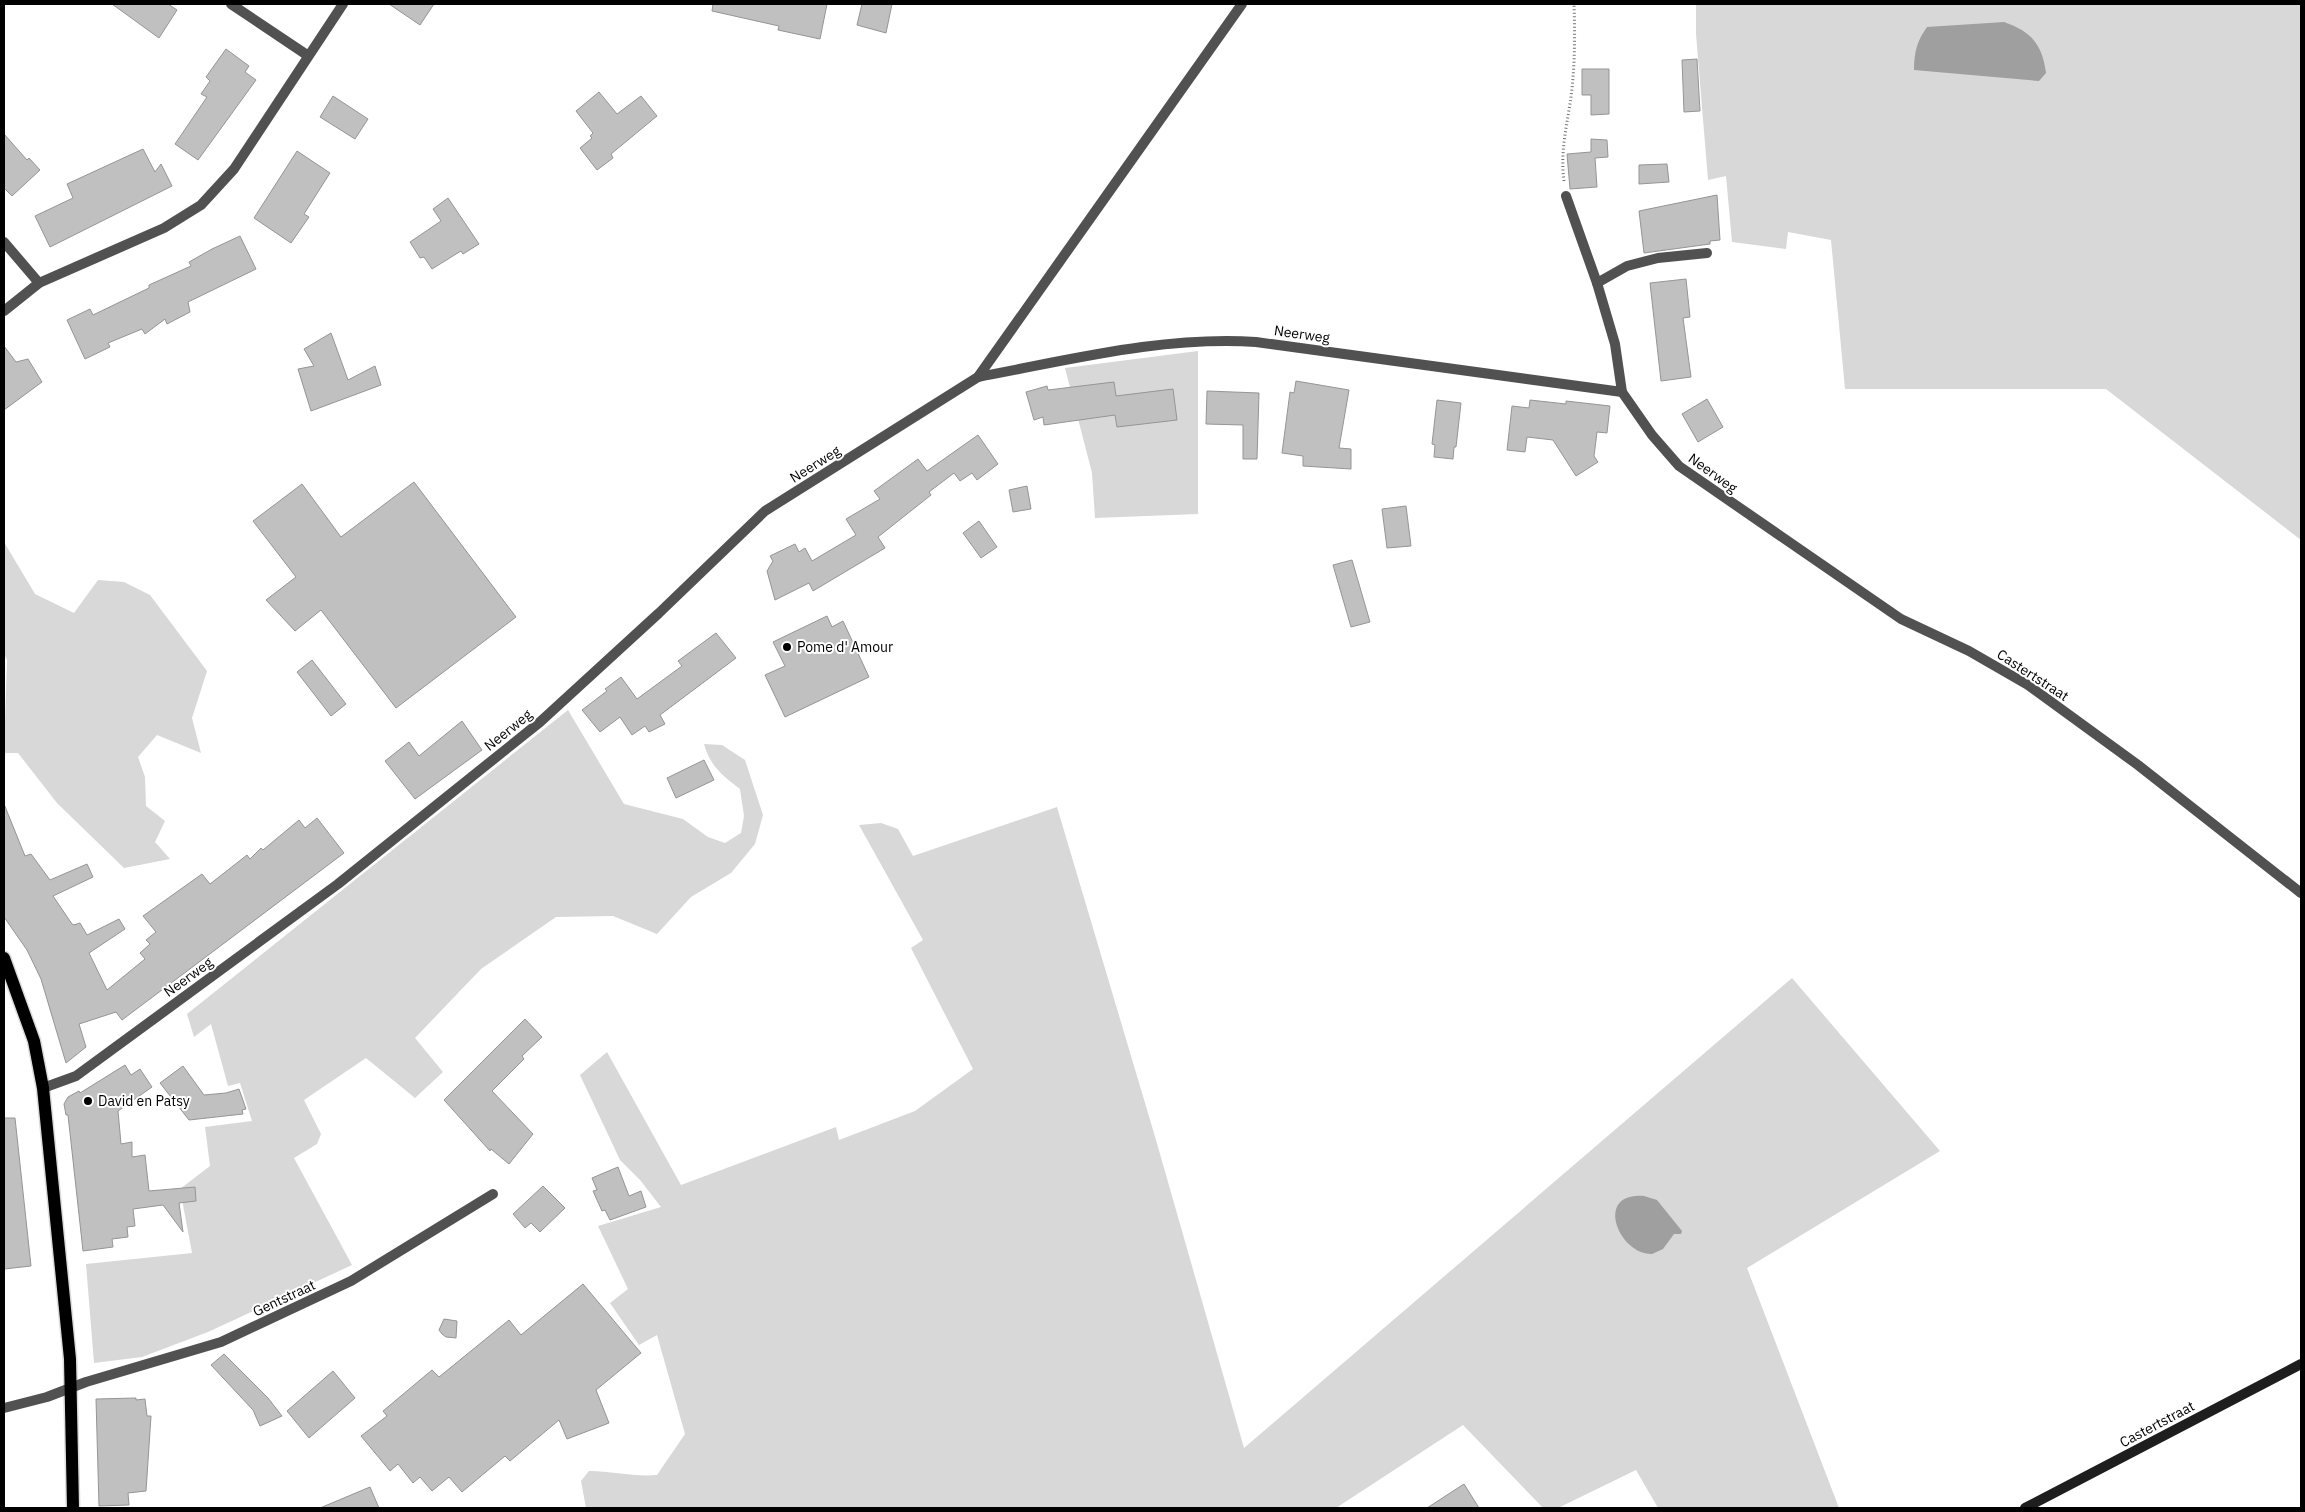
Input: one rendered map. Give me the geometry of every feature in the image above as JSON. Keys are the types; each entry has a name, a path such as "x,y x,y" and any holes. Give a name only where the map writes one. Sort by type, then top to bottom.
{"main road":[{"path":"4,958 10,986 34,1041 43,1088 60,1247 70,1389 74,1508"},
{"name":"Castertstraat","path":"2025,1508 2301,1364"}],"street":[{"path":"231,4 307,55"},
{"path":"4,311 39,283 164,228 201,205 234,169 307,55 343,4"},
{"name":"Neerweg","path":"978,377 1242,4"},
{"name":"Neerweg","path":"1566,196 1597,283 1615,344 1622,392 1652,435 1679,466 1734,505"},
{"path":"4,242 39,283"},
{"path":"1597,283 1627,266 1658,258 1707,253"},
{"name":"Neerweg","path":"43,1088 76,1076 344,879 540,722 660,613 765,512 978,377 1160,344 1218,339 1256,342 1622,392"},
{"name":"Castertstraat","path":"1734,505 1901,619 1969,651 2028,685 2138,765 2301,892"},
{"name":"Gentstraat","path":"4,1408 221,1342 351,1281 493,1194"}],"path":[{"path":"1566,196 1562,168 1564,135 1571,96 1574,4"}],"shaded area":[{"path":"1696,4 2301,4 2301,540 2106,389 1845,389 1831,240 1788,232 1786,249 1732,242 1726,176 1708,180 1696,34"},
{"path":"2004,22 2022,30 2034,40 2042,54 2046,73 2039,81 1914,70 1917,47 1927,27"},
{"path":"1198,351 1198,514 1095,518 1092,473 1065,368"},
{"path":"4,542 35,594 74,613 98,580 124,582 150,595 207,671 192,718 201,753 157,735 138,757 145,777 146,806 165,821 155,842 170,859 124,868 57,803 18,753 4,753 7,660 4,653"},
{"path":"568,710 624,804 683,819 708,837 725,843 741,833 744,816 740,789 723,775 714,764 704,744 722,745 745,760 763,815 755,844 731,873 691,897 657,934 613,916 556,917 481,969 415,1038 443,1072 415,1098 366,1058 304,1100 321,1134 317,1144 294,1158 352,1265 208,1332 142,1357 94,1363 86,1264 192,1253 180,1189 210,1166 205,1127 252,1121 240,1083 228,1086 211,1024 194,1037 187,1014"},
{"path":"1057,807 1156,1140 1244,1448 1792,978 1940,1151 1747,1268 1839,1508 1658,1508 1636,1470 1558,1508 1543,1508 1463,1425 1336,1508 586,1508 581,1481 589,1471 657,1475 685,1434 657,1335 639,1345 610,1303 628,1289 598,1226 661,1207 640,1180 620,1160 580,1075 607,1052 681,1185 836,1127 839,1140 915,1111 973,1069 911,948 923,940 859,825 881,823 898,829 913,856"},
{"path":"1644,1196 1657,1200 1682,1231 1681,1234 1674,1234 1663,1249 1652,1254 1640,1252 1630,1245 1622,1235 1615,1213 1619,1204 1628,1197"}],"building":[{"path":"112,4 168,4 177,10 159,38"},
{"path":"389,4 434,4 420,25"},
{"path":"713,4 827,4 820,39 778,30 779,26 712,11"},
{"path":"862,4 892,4 886,33 857,25"},
{"path":"226,49 249,66 245,72 256,80 198,160 175,144 207,97 201,94 210,81 206,77"},
{"path":"1697,59 1700,111 1684,112 1682,60"},
{"path":"1582,69 1609,69 1609,114 1591,115 1591,95 1582,95"},
{"path":"599,92 617,114 641,96 657,116 611,154 613,158 597,170 580,148 592,138 590,136 593,133 576,111"},
{"path":"333,96 368,119 355,139 320,117"},
{"path":"4,134 27,160 29,158 40,170 12,196 4,188"},
{"path":"1591,139 1607,140 1608,157 1595,158 1597,187 1570,189 1567,154 1591,152"},
{"path":"143,149 155,172 161,164 172,186 50,247 35,216 73,198 67,184"},
{"path":"297,151 330,173 304,214 309,217 291,243 254,218"},
{"path":"1667,164 1669,182 1639,184 1639,165"},
{"path":"1717,195 1720,240 1710,241 1710,244 1644,253 1639,211"},
{"path":"448,198 479,244 463,254 461,251 432,269 424,257 420,258 410,242 441,221 433,209"},
{"path":"240,236 256,269 188,302 190,312 167,324 165,319 145,334 142,329 108,343 110,347 85,359 67,320 90,309 93,315 149,288 149,285 191,266 189,262"},
{"path":"1686,279 1690,317 1683,318 1691,377 1661,381 1650,283"},
{"path":"331,333 348,380 375,366 381,385 311,411 298,369 314,366 304,349"},
{"path":"4,346 16,362 28,359 42,382 4,410"},
{"path":"1296,381 1349,390 1339,448 1351,449 1351,469 1303,466 1303,456 1282,453 1290,392 1294,393"},
{"path":"1114,382 1116,396 1173,389 1177,420 1117,427 1115,415 1044,425 1043,417 1034,420 1026,392 1047,386 1048,390"},
{"path":"1207,391 1259,393 1257,459 1243,459 1243,425 1206,424"},
{"path":"1707,399 1723,427 1698,442 1682,414"},
{"path":"1437,400 1461,403 1453,459 1434,457 1435,445 1432,444"},
{"path":"1530,400 1566,404 1566,401 1610,406 1607,433 1597,432 1594,456 1598,462 1576,476 1553,440 1527,437 1525,452 1507,450 1512,406 1529,408"},
{"path":"978,435 998,464 977,480 972,473 960,481 954,473 929,492 931,495 878,537 885,548 813,591 809,583 775,600 767,571 773,561 770,556 795,544 799,552 805,548 812,561 856,535 846,519 880,499 874,491 918,459 927,471"},
{"path":"414,482 516,617 396,708 321,610 295,631 266,600 296,577 253,521 302,484 341,537"},
{"path":"1027,486 1031,509 1013,512 1009,490"},
{"path":"1406,506 1411,546 1387,548 1382,509"},
{"path":"979,521 997,547 981,558 963,533"},
{"path":"1352,560 1370,622 1351,627 1333,565"},
{"path":"827,616 832,627 843,621 869,677 785,717 765,675 785,666 773,642"},
{"path":"716,633 736,658 660,715 665,724 649,732 645,726 632,735 620,717 600,732 582,710 607,691 605,689 621,677 637,699 682,666 678,661"},
{"path":"312,660 346,704 331,716 297,672"},
{"path":"462,721 482,750 415,799 385,761 409,742 419,756"},
{"path":"704,760 714,780 676,798 667,778"},
{"path":"4,804 25,856 31,854 50,880 87,864 93,877 53,896 72,924 80,923 87,935 119,919 125,929 89,953 107,990 145,959 140,953 150,944 146,940 156,932 143,916 202,874 210,884 247,855 250,859 261,848 263,850 299,820 305,828 317,818 344,853 122,1020 116,1012 79,1024 86,1047 66,1063 41,979 27,950 4,917"},
{"path":"525,1019 542,1037 522,1056 524,1059 492,1091 533,1134 509,1164 491,1149 490,1151 444,1100"},
{"path":"125,1065 131,1075 140,1069 152,1087 118,1111 121,1144 132,1142 132,1157 145,1155 149,1191 195,1187 196,1201 179,1203 183,1232 163,1205 133,1209 135,1226 127,1227 128,1237 112,1239 113,1247 83,1251 68,1115 66,1115 64,1104 68,1097 79,1091 80,1093"},
{"path":"183,1066 204,1095 226,1093 239,1089 246,1109 242,1110 243,1114 189,1120 160,1083"},
{"path":"4,1118 15,1118 31,1266 4,1269"},
{"path":"618,1167 629,1196 641,1191 646,1207 610,1220 605,1210 602,1211 593,1191 597,1190 592,1178"},
{"path":"543,1186 565,1208 540,1232 531,1223 525,1228 513,1214"},
{"path":"583,1284 641,1353 596,1390 609,1423 567,1439 559,1420 510,1461 505,1456 462,1492 449,1477 432,1491 420,1477 413,1483 398,1464 390,1471 361,1436 387,1416 383,1411 432,1370 439,1377 509,1320 521,1335"},
{"path":"444,1319 457,1321 456,1338 446,1337 439,1330"},
{"path":"224,1354 268,1398 282,1416 260,1426 253,1410 211,1365"},
{"path":"333,1371 355,1398 309,1438 287,1411"},
{"path":"136,1398 136,1400 145,1399 147,1416 151,1416 146,1491 128,1493 129,1505 99,1506 96,1399"},
{"path":"1464,1484 1479,1508 1427,1508"},
{"path":"370,1487 379,1508 320,1508"}],"place":[{"name":"Pome d' Amour","path":"787,647"},
{"name":"David en Patsy","path":"88,1101"}]}
